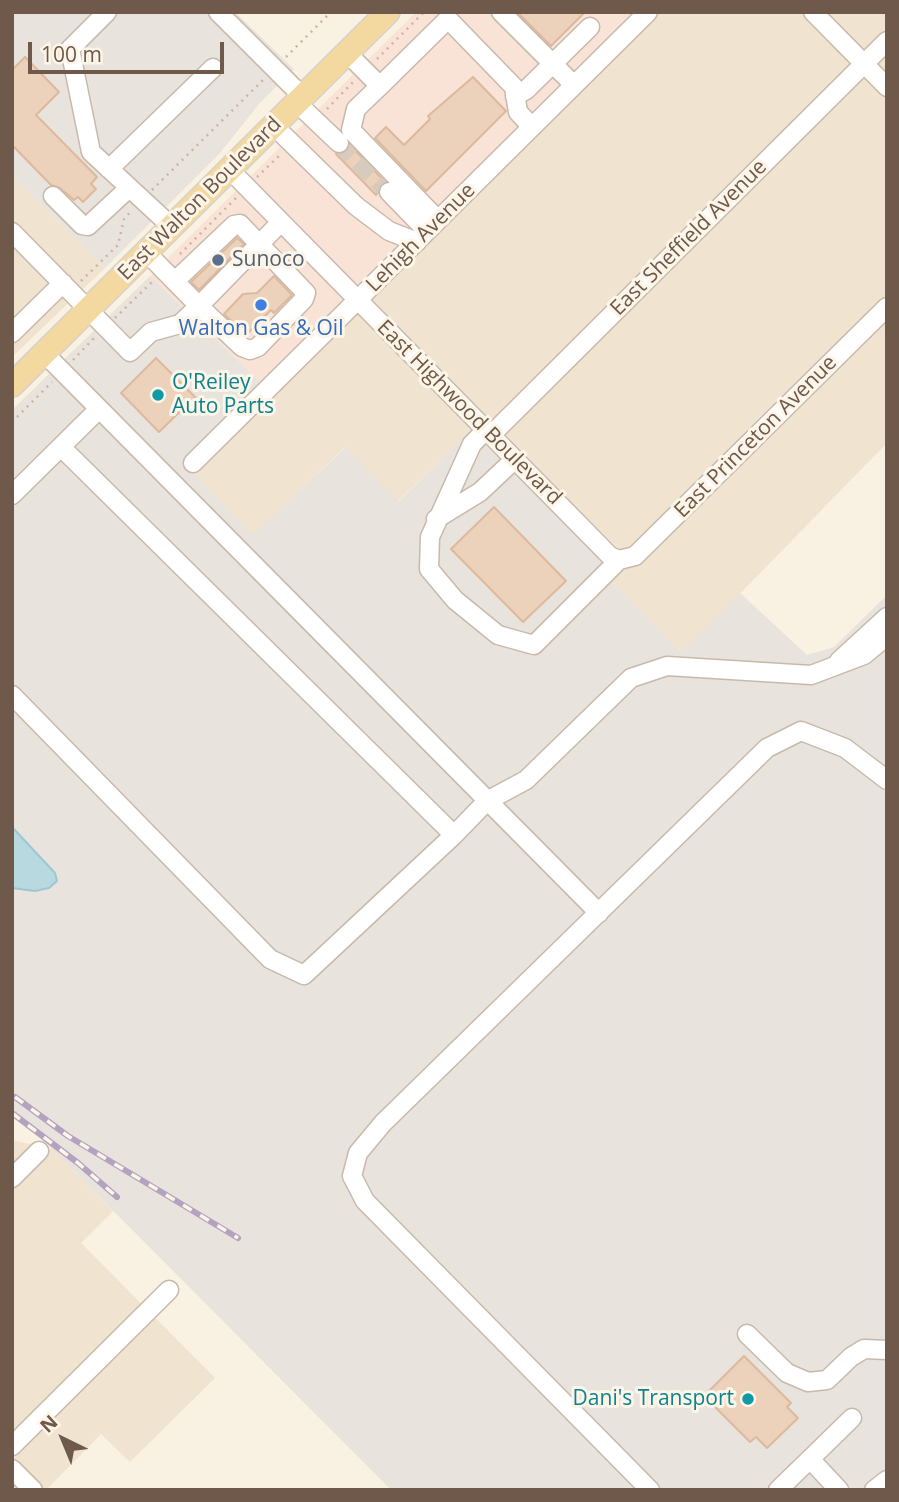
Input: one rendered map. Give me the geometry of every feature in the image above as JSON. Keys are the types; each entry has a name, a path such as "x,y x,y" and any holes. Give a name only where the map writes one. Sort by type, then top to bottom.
{"main road":[{"name":"East Walton Boulevard","path":"12,384 388,12"}],"street":[{"path":"107,12 71,49 91,152 172,227"},
{"path":"218,12 274,68 315,120 335,140 309,158"},
{"path":"501,12 574,85"},
{"name":"Lehigh Avenue","path":"193,463 648,12"},
{"path":"813,12 887,87"},
{"path":"428,231 351,130 356,109 447,19 514,87 518,112 532,127"},
{"path":"515,96 526,90 590,27"},
{"name":"East Sheffield Avenue","path":"436,519 472,444 488,432 887,41"},
{"path":"348,53 380,86"},
{"path":"109,169 213,68"},
{"path":"274,126 370,217 389,231 428,231"},
{"name":"East Highwood Boulevard","path":"230,170 610,556 621,560"},
{"path":"53,196 82,225 88,226 136,193"},
{"path":"370,217 390,194 428,231"},
{"path":"12,232 131,352 150,332 180,324 281,222"},
{"path":"146,252 169,276 199,306 242,347 250,350 258,347 304,299 306,293 240,224 234,225 169,276"},
{"path":"12,333 67,287"},
{"name":"East Princeton Avenue","path":"436,519 430,537 429,569 455,600 499,635 534,645 621,560 635,556 887,307"},
{"path":"44,353 598,913"},
{"path":"12,495 99,409"},
{"path":"61,446 454,835"},
{"path":"436,519 480,492 515,459"},
{"path":"831,668 887,617"},
{"path":"12,695 270,959 304,975 487,801 526,780 631,678 667,666 811,675 864,655 887,636"},
{"path":"650,1490 365,1201 352,1176 358,1153 383,1123 767,748 801,731 845,748 887,780"},
{"path":"12,1178 39,1152"},
{"path":"12,1446 169,1290"},
{"path":"747,1334 787,1373 808,1382 827,1380 851,1357 864,1349 887,1350"},
{"path":"778,1490 852,1418"},
{"path":"810,1459 839,1490"},
{"path":"12,1469 33,1490"},
{"path":"874,1490 887,1480"}],"path":[{"path":"67,287 118,246 124,219 136,193 274,68 331,12"},
{"path":"315,120 424,12"},
{"path":"12,422 106,327 169,276 247,187 293,142"}],"shaded area":[{"path":"12,12 235,12 294,69 259,104 220,153 105,268 12,176"},
{"path":"416,12 636,12 261,383 150,276"},
{"path":"658,12 887,12 887,443 682,653 611,580 621,570 622,552 485,417 398,501 345,447 252,536 194,474"},
{"path":"12,176 105,268 12,357"},
{"path":"150,276 261,383 183,462 252,535 346,447 399,501 472,429 605,564 621,571 612,581 681,652 740,593 807,655 834,647 887,595 887,1490 391,1490 12,1109 12,410"},
{"path":"12,1140 52,1149 113,1211 81,1243 215,1378 130,1462 101,1434 46,1490 12,1490"}],"water":[{"path":"12,827 55,873 57,881 49,888 35,891 12,888"}],"building":[{"path":"517,12 585,12 551,46"},
{"path":"25,57 59,92 36,115 97,177 91,184 96,189 83,202 78,197 74,200 60,188 51,185 12,145 12,70"},
{"path":"473,77 506,111 426,191 375,138 386,127 404,145 430,119 428,116"},
{"path":"350,145 385,182 376,195 336,154 343,154"},
{"path":"237,238 244,244 199,290 191,282"},
{"name":"Walton Gas & Oil","path":"274,276 292,295 274,313 271,310 246,335 224,314 243,294 257,293"},
{"name":"O'Reiley Auto Parts","path":"156,358 195,397 159,432 121,393"},
{"path":"494,507 566,581 523,622 451,549"},
{"name":"Dani's Transport","path":"744,1356 791,1403 787,1407 798,1418 767,1448 756,1437 750,1442 704,1396"}],"tunnel":[{"path":"339,143 389,192"}],"railway":[{"path":"15,1097 68,1136 238,1238"},
{"path":"12,1113 78,1163 117,1197"}],"place":[{"name":"Sunoco","path":"218,260"},
{"name":"Walton Gas & Oil","path":"261,305"},
{"name":"O'Reiley Auto Parts","path":"158,395"},
{"name":"Dani's Transport","path":"748,1399"}]}
